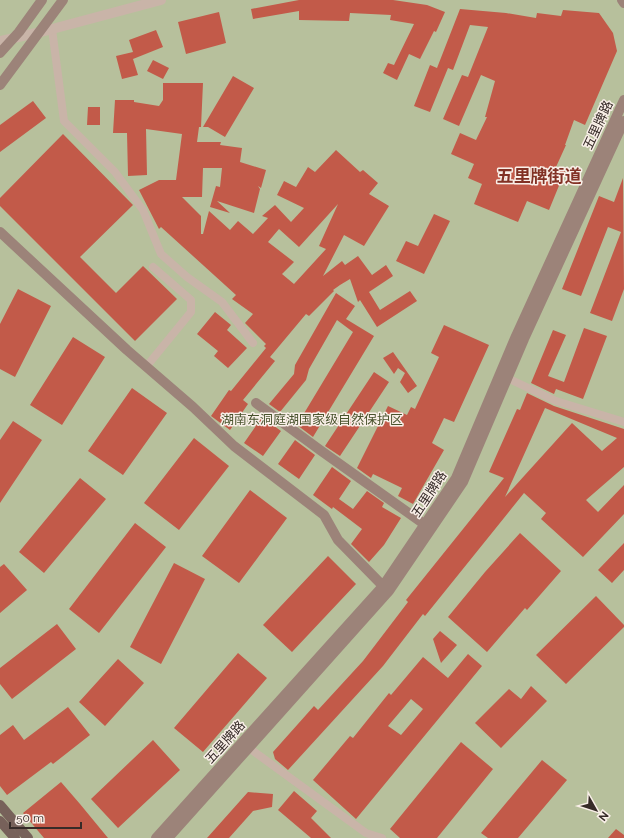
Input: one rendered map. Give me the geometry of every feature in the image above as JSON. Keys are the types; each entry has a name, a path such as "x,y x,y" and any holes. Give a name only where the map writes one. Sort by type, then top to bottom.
{"main road":[{"path":"0,53 42,0"},
{"path":"0,85 30,44 41,32 63,0"},
{"name":"五里牌路","path":"168,838 390,591 463,482 504,376 624,100"},
{"name":"五里牌路","path":"156,838 383,586 456,478 624,121"},
{"path":"0,232 234,446 324,515 338,540 383,586"},
{"path":"256,403 424,524"},
{"path":"0,805 28,838"},
{"path":"0,821 15,838"}],"street":[{"path":"0,41 41,32 161,0"},
{"path":"52,29 64,121 115,172 144,210 161,254 186,277 222,302 253,343"},
{"path":"146,367 191,312 191,300 153,267"},
{"path":"504,376 556,401 624,422"},
{"path":"249,748 366,833 382,838"}],"green space":[{"name":"湖南东洞庭湖国家级自然保护区","path":"0,0 624,0 624,838 0,838"}],"building":[{"path":"299,0 393,0 427,5 445,12 436,32 434,31 420,59 409,54 397,80 383,73 388,63 394,65 414,24 390,20 391,15 350,13 349,21 299,20 299,11 253,19 251,9"},
{"path":"460,9 506,13 536,18 537,13 561,16 563,10 599,13 613,33 617,51 585,125 574,120 566,145 556,167 565,171 549,210 527,201 518,222 474,204 482,184 468,178 474,164 451,154 460,133 476,140 487,117 485,117 495,81 481,75 459,126 443,119 462,75 468,77 488,27 470,25 453,70 448,68 430,112 414,106 430,65 437,68"},
{"path":"219,12 226,43 186,54 178,22"},
{"path":"156,30 163,47 133,59 138,75 122,79 116,56 133,52 129,40"},
{"path":"153,60 169,68 163,79 147,71"},
{"path":"233,76 254,88 225,137 208,127 203,127"},
{"path":"163,83 203,83 201,127 199,127 197,142 221,142 220,145 242,148 240,162 266,170 261,188 258,186 260,189 254,213 217,201 230,213 210,207 216,186 220,187 222,168 203,168 202,197 182,197 201,216 201,234 203,234 209,211 230,230 238,221 253,234 268,218 262,216 275,205 291,222 304,208 277,195 284,181 296,187 308,167 315,172 336,150 360,172 363,170 378,183 369,194 389,206 364,246 344,235 323,276 342,261 345,265 358,256 372,275 386,265 393,276 369,292 380,310 410,291 417,301 377,327 360,300 358,302 350,279 340,285 333,290 334,291 309,316 306,314 270,357 275,361 243,400 248,404 230,430 211,416 229,390 231,391 266,348 264,346 266,344 245,323 253,314 232,299 236,295 161,227 159,229 139,190 159,180 176,180 182,134 146,129 147,175 128,176 127,133 113,133 115,100 134,100 134,102 159,106 163,100","holes":["338,204 319,246 326,249 294,284 282,274 294,262 268,242 279,229 299,247"]},
{"path":"33,101 46,118 0,152 0,125"},
{"path":"88,107 100,107 100,125 87,125"},
{"path":"63,134 133,205 80,257 116,293 143,266 177,299 135,341 0,206 0,198"},
{"path":"623,178 624,289 612,321 590,313 621,232 608,227 581,296 562,289 599,196 614,202"},
{"path":"434,214 450,221 424,274 396,261 406,241 418,246"},
{"path":"18,289 51,306 15,377 0,369 0,324"},
{"path":"336,293 355,306 346,319 374,336 313,437 297,425 353,332 337,320 309,369 306,380 280,412 269,404 294,374 295,365"},
{"path":"215,312 231,325 227,330 247,348 228,368 214,356 218,351 197,334"},
{"path":"444,325 489,345 454,422 444,418 432,443 444,450 413,504 398,496 402,488 373,474 371,478 357,468 388,406 407,415 411,407 415,409 439,357 431,353"},
{"path":"584,328 607,336 583,399 556,389 554,394 531,383 553,330 566,335 548,376 564,382"},
{"path":"73,337 105,357 62,425 30,405"},
{"path":"393,352 417,386 408,393 400,382 405,373 398,368 394,374 383,358"},
{"path":"374,372 389,382 340,456 325,446"},
{"path":"132,388 167,413 123,475 88,451"},
{"path":"527,393 554,406 624,429 624,467 586,500 598,512 624,485 624,514 583,557 541,519 546,513 524,493 425,616 423,614 383,666 288,770 275,759 273,752 314,706 318,710 363,661 408,602 406,600 504,478 489,472 517,409 520,410","holes":["545,408 617,438 602,451 572,423 505,497"]},
{"path":"262,417 281,431 263,456 244,443"},
{"path":"13,421 42,440 0,503 0,440"},
{"path":"194,438 229,466 179,530 144,503"},
{"path":"295,440 315,455 299,479 278,464"},
{"path":"332,467 351,481 339,499 353,509 367,491 384,503 382,507 401,518 384,545 369,562 351,544 362,529 333,507 332,509 313,495"},
{"path":"80,478 106,499 44,573 19,552"},
{"path":"250,490 287,518 239,583 202,556"},
{"path":"135,523 166,547 99,633 69,609"},
{"path":"520,533 561,571 527,610 525,608 487,652 448,617"},
{"path":"624,543 624,570 612,583 598,570"},
{"path":"328,556 356,584 292,652 263,625"},
{"path":"174,563 205,579 161,664 130,647"},
{"path":"4,564 27,590 0,613 0,567"},
{"path":"596,596 624,625 624,627 566,684 536,655"},
{"path":"57,624 76,649 12,699 0,684 0,668"},
{"path":"440,631 457,645 441,663 433,639"},
{"path":"238,653 267,678 203,752 174,728"},
{"path":"468,654 482,666 356,819 313,780 350,736 353,738 389,693 391,695 423,657 448,678","holes":["411,699 423,709 401,735 388,726"]},
{"path":"118,659 144,683 105,726 79,702"},
{"path":"531,686 547,701 501,748 475,723 509,689 521,699"},
{"path":"68,707 90,735 53,764 51,762 7,795 0,786 0,735 13,725 24,740"},
{"path":"153,740 180,770 118,828 91,799"},
{"path":"461,742 493,769 437,838 400,838 390,829"},
{"path":"542,760 567,780 518,838 488,838 481,833"},
{"path":"61,782 108,838 44,838 23,813"},
{"path":"294,791 317,811 311,818 331,838 311,838 278,810"},
{"path":"248,792 273,794 272,807 253,811 229,838 207,838"},
{"path":"616,829 624,835 624,838 608,838"}],"district":[{"name":"五里牌街道","path":"539,176"}]}
